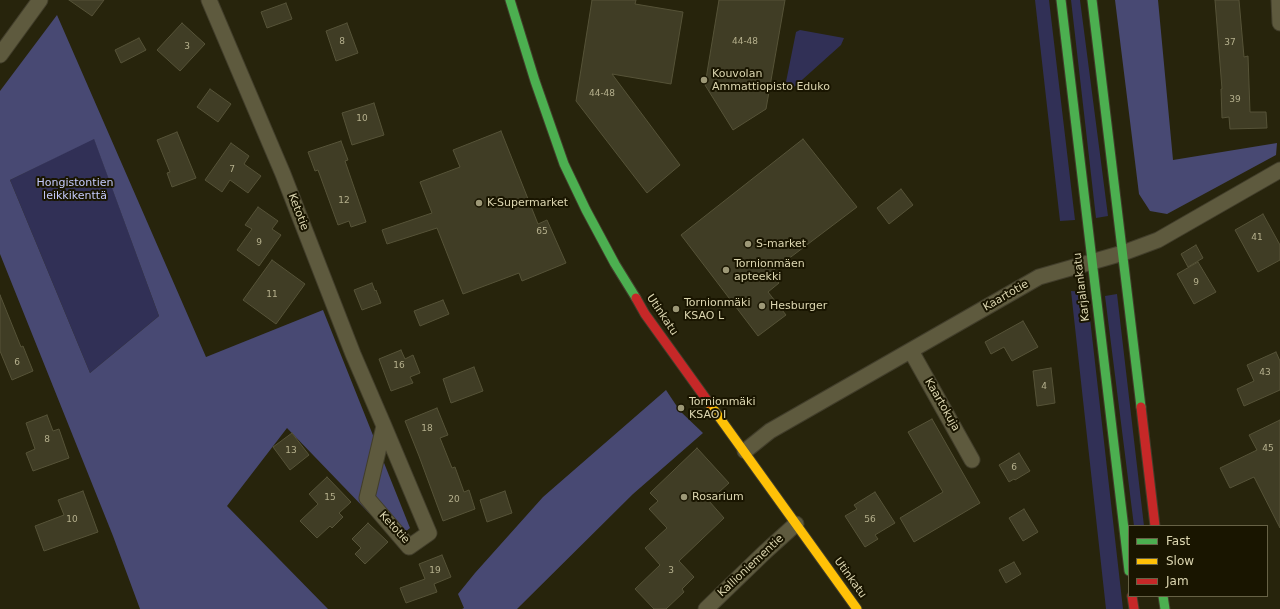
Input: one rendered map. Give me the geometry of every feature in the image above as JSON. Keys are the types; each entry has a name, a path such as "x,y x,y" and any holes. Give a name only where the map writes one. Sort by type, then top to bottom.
{"main road":[{"name":"Utinkatu","path":"510,0 552,133 564,164 586,210 615,264 645,314 745,451 857,609"},
{"name":"Karjalankatu","path":"1060,0 1128,563"},
{"path":"1092,0 1155,525"},
{"path":"1132,597 1134,609"},
{"path":"1163,597 1165,609"}],"street":[{"path":"0,55 40,0"},
{"name":"Ketotie","path":"208,0 283,174 353,354 384,426 429,533 409,547 367,498 384,426"},
{"path":"1279,0 1280,22"},
{"name":"Kaartotie","path":"745,451 770,431 1039,277 1123,253 1158,240 1280,170"},
{"name":"Kaartokuja","path":"911,351 972,460"},
{"name":"Kallioniementie","path":"706,609 796,524"}],"green space":[{"path":"1035,0 1049,0 1075,220 1060,221"},
{"path":"1071,0 1080,0 1108,216 1096,218"},
{"path":"800,30 844,38 841,45 793,88 789,89 785,87 796,32"},
{"name":"Hongistontien leikkikenttä","path":"94,138 159,316 90,373 10,180"},
{"path":"1071,291 1087,292 1123,609 1106,609"},
{"path":"1117,294 1144,525 1134,525 1105,296"}],"shaded area":[{"path":"1115,0 1158,0 1173,160 1277,143 1276,155 1167,214 1150,211 1139,194"},
{"path":"57,15 206,357 323,310 410,528 395,540 287,428 227,506 328,609 140,609 113,536 0,254 0,91","holes":["94,139 159,316 90,373 10,180"]},
{"path":"666,390 680,411 703,433 633,494 517,609 462,609 464,608 458,594 543,497"}],"building":[{"path":"69,0 104,0 92,16"},
{"path":"592,0 636,0 635,4 683,12 671,84 612,74 680,165 647,193 576,101"},
{"path":"719,0 785,0 766,109 733,130 705,85"},
{"path":"1215,0 1239,0 1244,57 1248,56 1250,112 1266,112 1267,128 1230,129 1229,117 1222,118 1222,89"},
{"path":"286,3 292,19 267,28 261,12"},
{"path":"182,23 205,44 180,71 157,50"},
{"path":"347,23 358,53 336,61 326,31"},
{"path":"139,38 146,50 121,63 115,50"},
{"path":"210,89 231,104 218,122 197,107"},
{"path":"374,103 384,135 352,145 342,113"},
{"name":"K-Supermarket","path":"501,131 538,224 547,220 566,263 522,281 519,273 463,294 437,228 387,244 382,230 432,213 420,182 460,167 453,150"},
{"path":"177,132 196,178 172,187 167,173 170,172 157,140"},
{"name":"S-market","path":"803,139 857,207 771,272 779,283 768,292 786,315 758,336 681,235"},
{"path":"341,141 348,160 345,161 366,222 351,227 349,221 338,225 318,170 315,171 308,152"},
{"path":"231,143 249,156 244,164 261,176 248,193 230,180 222,192 205,180"},
{"path":"901,189 913,205 889,224 877,208"},
{"path":"258,207 278,221 272,229 281,235 259,266 237,250 252,229 245,225"},
{"path":"1263,214 1280,245 1280,260 1258,272 1235,230"},
{"path":"1196,245 1203,258 1188,267 1181,254"},
{"path":"272,260 305,284 276,324 243,300"},
{"path":"1198,262 1216,292 1194,304 1177,274"},
{"path":"372,283 381,303 362,310 354,290"},
{"path":"0,295 21,347 23,346 33,371 12,380 0,351"},
{"path":"443,300 449,314 420,326 414,311"},
{"path":"1023,321 1038,347 1012,361 1004,347 991,354 985,342"},
{"path":"401,350 405,359 413,355 420,373 410,377 413,383 391,391 379,359"},
{"path":"1276,352 1280,361 1280,390 1244,406 1237,389 1254,381 1247,365"},
{"path":"474,367 483,391 451,403 443,379"},
{"path":"1051,368 1055,403 1037,406 1033,371"},
{"path":"437,408 448,435 440,438 452,468 455,467 464,492 469,490 475,509 443,521 405,421"},
{"path":"47,415 53,431 59,429 69,458 33,471 26,453 35,449 26,423"},
{"path":"932,419 980,503 914,542 900,518 943,492 908,432"},
{"path":"1280,420 1280,528 1254,477 1230,488 1220,468 1257,450 1249,435"},
{"path":"292,433 309,455 290,470 273,447"},
{"name":"Rosarium","path":"697,448 729,483 709,501 724,518 679,561 694,577 682,589 684,592 666,609 654,609 635,589 660,565 645,548 667,528 649,509 658,501 650,493"},
{"path":"1019,453 1030,471 1009,482 999,465"},
{"path":"327,477 351,502 339,513 343,517 332,528 330,526 317,538 300,521 318,504 309,494"},
{"path":"83,491 98,532 44,551 35,526 64,515 58,500"},
{"path":"505,491 512,513 487,522 480,500"},
{"path":"875,492 895,523 875,535 878,539 865,547 845,516 857,509 854,505"},
{"path":"1024,509 1038,532 1023,541 1009,518"},
{"path":"368,523 388,542 365,564 355,554 361,548 352,539"},
{"path":"442,555 451,577 434,584 437,592 406,603 400,588 425,579 419,564"},
{"path":"1014,562 1021,574 1006,583 999,570"}],"traffic: fast":[{"path":"510,0 535,81 564,164 586,210 615,264 636,298"},
{"path":"1061,0 1128,563"},
{"path":"1092,0 1141,407"},
{"path":"1163,597 1165,609"}],"traffic: slow":[{"path":"709,403 857,609"}],"traffic: jam":[{"path":"636,298 645,314 709,403"},
{"path":"1141,407 1155,525"},
{"path":"1132,597 1134,609"}],"place":[{"name":"Kouvolan Ammattiopisto Eduko","path":"704,80"},
{"name":"K-Supermarket","path":"479,203"},
{"name":"S-market","path":"748,244"},
{"name":"Tornionmäen apteekki","path":"726,270"},
{"name":"Hesburger","path":"762,306"},
{"name":"Tornionmäki KSAO L","path":"676,309"},
{"name":"Tornionmäki KSAO I","path":"681,408"},
{"name":"Rosarium","path":"684,497"}]}
